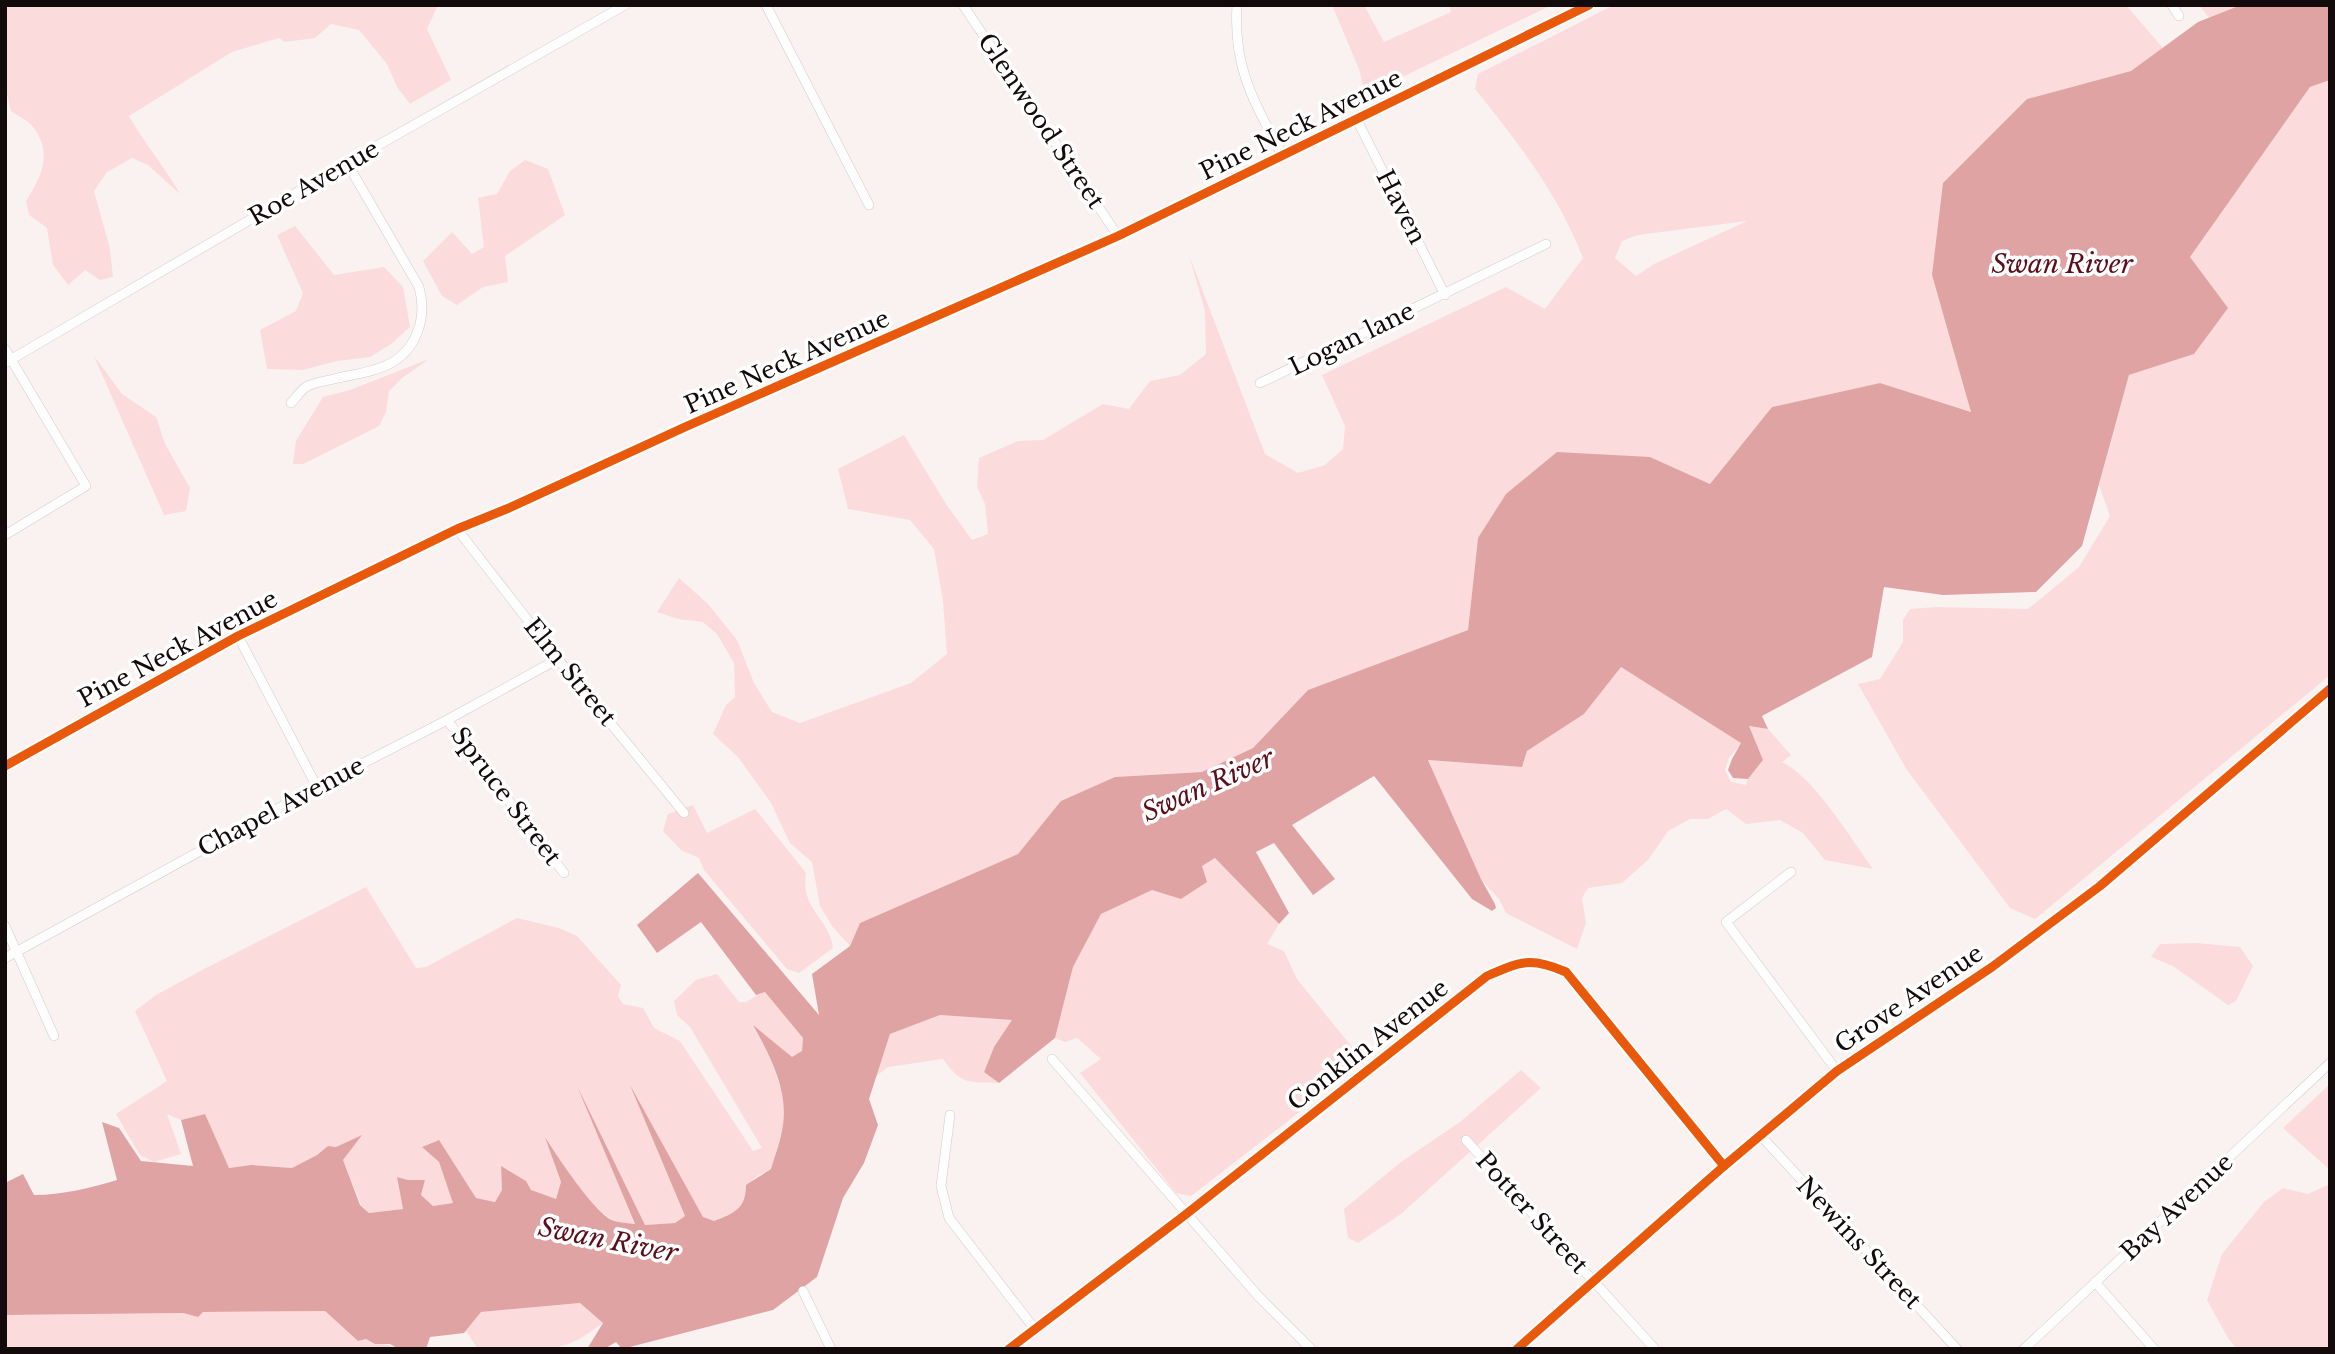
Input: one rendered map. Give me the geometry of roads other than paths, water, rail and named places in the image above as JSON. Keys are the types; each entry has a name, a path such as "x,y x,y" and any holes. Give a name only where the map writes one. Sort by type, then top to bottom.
{"street":[{"name":"Roe Avenue","path":"9,362 347,163 625,5"},
{"path":"766,5 869,205"},
{"name":"Glenwood Street","path":"964,5 1118,236"},
{"path":"1237,5 1235,31 1241,69 1282,155"},
{"name":"Pine Neck Avenue","path":"5,766 238,636 457,529 1118,236 1590,5"},
{"path":"2172,5 2179,16"},
{"name":"Haven","path":"1357,120 1444,295"},
{"path":"291,403 307,386 391,363 405,352 418,334 423,313 419,287 347,163"},
{"path":"1444,295 1546,244"},
{"name":"Logan lane","path":"1260,383 1444,295"},
{"path":"5,349 9,362 86,486 5,535"},
{"name":"Elm Street","path":"457,529 558,659 684,813"},
{"path":"238,636 317,787"},
{"name":"Chapel Avenue","path":"5,958 558,659"},
{"name":"Grove Avenue","path":"1517,1349 1837,1071 1992,967 2100,886 2330,689"},
{"name":"Spruce Street","path":"447,720 564,873"},
{"path":"1791,872 1726,922 1837,1071"},
{"path":"5,926 54,1036"},
{"name":"Conklin Avenue","path":"1009,1349 1185,1215 1487,976 1515,964 1548,964 1566,972 1724,1167"},
{"path":"1052,1059 1185,1215 1259,1297 1311,1349"},
{"name":"Bay Avenue","path":"2024,1349 2330,1063"},
{"path":"950,1115 942,1186 949,1218 1034,1328"},
{"name":"Newins Street","path":"1762,1137 1957,1349"},
{"name":"Potter Street","path":"1466,1140 1655,1349"},
{"path":"2095,1282 2154,1349"},
{"path":"803,1291 831,1349"}],"water":[{"name":"Swan River","path":"2241,5 2330,5 2330,80 2310,87 2190,257 2228,308 2194,354 2129,375 2082,546 2036,592 1943,595 1884,587 1872,657 1762,716 1768,729 1749,726 1763,760 1748,779 1733,778 1728,770 1741,743 1621,667 1584,714 1527,751 1522,767 1428,760 1481,879 1495,904 1496,908 1492,911 1472,899 1374,776 1292,825 1335,879 1313,895 1274,843 1256,852 1289,913 1279,924 1215,858 1202,866 1207,882 1181,899 1152,890 1101,914 1073,967 1055,1038 999,1083 984,1072 994,1047 1012,1020 940,1015 890,1034 869,1099 878,1125 864,1163 843,1198 817,1277 773,1310 622,1349 616,1342 604,1349 587,1349 603,1323 580,1303 481,1312 464,1333 430,1337 426,1349 399,1349 390,1344 375,1344 366,1339 358,1341 325,1311 203,1312 198,1317 183,1313 5,1315 5,1183 23,1174 34,1195 55,1194 117,1180 102,1122 119,1128 141,1161 193,1166 181,1120 205,1114 229,1168 251,1165 292,1168 328,1146 336,1147 362,1135 343,1160 360,1205 369,1213 403,1209 397,1177 425,1180 421,1195 433,1206 453,1203 439,1162 422,1147 439,1140 476,1198 495,1202 502,1190 501,1166 526,1181 531,1190 556,1199 561,1182 545,1137 576,1183 604,1215 615,1221 635,1224 577,1086 645,1225 675,1223 685,1216 630,1085 703,1217 714,1221 733,1212 744,1200 746,1185 771,1169 783,1125 780,1086 753,1025 792,1057 802,1051 803,1038 765,992 756,995 701,922 657,953 637,925 698,873 819,1015 812,974 850,946 860,923 1018,854 1061,801 1115,777 1202,772 1253,748 1308,690 1468,630 1478,538 1506,494 1557,452 1650,457 1710,484 1772,407 1880,383 1971,412 1932,275 1943,183 2027,99 2131,71 2198,22"}]}
